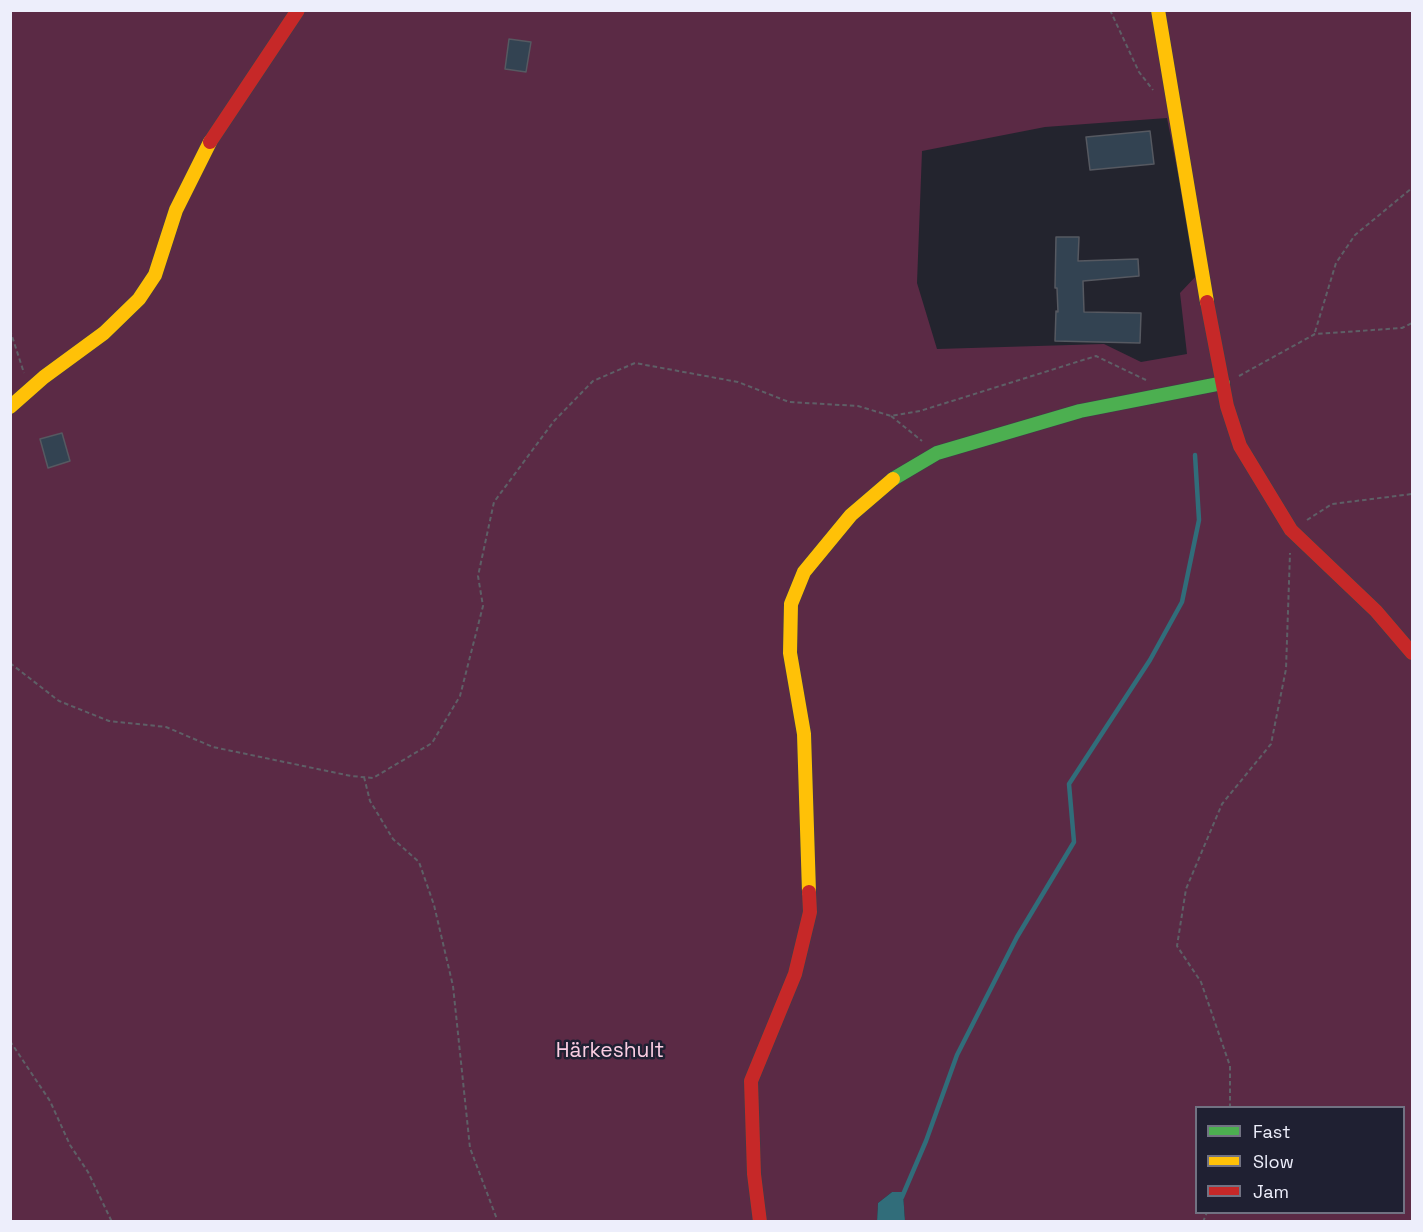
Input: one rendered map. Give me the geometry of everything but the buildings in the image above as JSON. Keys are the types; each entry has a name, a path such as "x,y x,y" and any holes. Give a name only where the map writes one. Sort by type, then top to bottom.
{"street":[{"path":"10,407 104,333 139,299 155,275 176,210 206,148 298,10"},
{"path":"1158,10 1222,383 1240,446 1291,530 1376,611 1413,653"},
{"path":"760,1221 754,1174 751,1081 795,974 810,912 804,734 790,653 791,604 804,572 851,515 891,480 937,453 1080,411 1222,383"}],"path":[{"path":"1110,10 1140,72 1153,90"},
{"path":"1315,334 1336,263 1355,234 1413,188"},
{"path":"1222,383 1251,370 1315,334 1402,328 1413,323"},
{"path":"10,330 28,391"},
{"path":"891,416 920,411 1096,356 1173,393"},
{"path":"10,663 59,701 109,721 166,727 213,747 373,778 432,743 460,696 483,606 478,576 494,502 554,421 593,381 635,363 738,382 789,402 858,406 891,416 937,453"},
{"path":"1291,530 1332,504 1413,494"},
{"path":"1230,1106 1230,1066 1201,982 1177,946 1186,889 1222,804 1271,744 1286,669 1290,553"},
{"path":"364,777 370,801 393,839 419,862 434,905 453,986 470,1148 498,1221"},
{"path":"10,1041 50,1101 70,1145 88,1172 112,1221"}],"green space":[{"name":"Härkeshult","path":"11,11 1412,11 1412,1221 905,1221 903,1192 892,1192 878,1203 877,1222 11,1221","holes":["1167,118 1198,274 1180,293 1187,354 1141,362 1104,344 937,349 917,283 922,151 1045,127"]}],"water":[{"path":"892,1192 903,1192 905,1221 877,1221 878,1203"}],"waterway":[{"path":"902,1197 926,1141 957,1055 1017,937 1074,842 1069,784 1150,660 1182,602 1199,520 1195,455"}],"traffic: fast":[{"path":"893,479 937,453 1080,411 1223,383"}],"traffic: slow":[{"path":"1158,10 1207,302"},
{"path":"10,407 44,377 104,333 139,299 155,275 176,210 210,142"},
{"path":"809,892 804,734 790,653 791,604 804,572 851,515 893,479"}],"traffic: jam":[{"path":"210,142 298,10"},
{"path":"1207,302 1227,406 1240,446 1291,530 1376,611 1412,653"},
{"path":"760,1222 754,1174 751,1081 795,974 810,912 809,892"}]}
